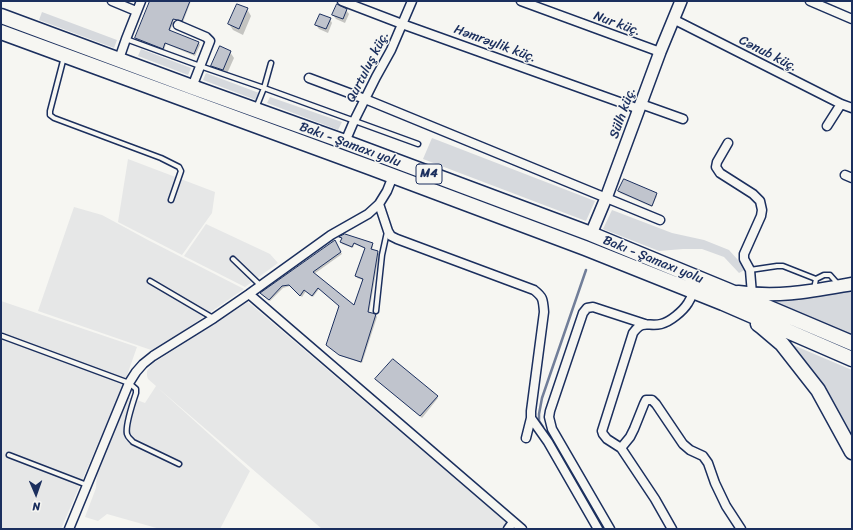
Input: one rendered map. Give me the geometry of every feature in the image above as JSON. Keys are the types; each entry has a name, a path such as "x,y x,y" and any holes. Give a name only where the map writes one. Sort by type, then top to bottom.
{"highway":[{"name":"Bakı - Şamaxı yolu","path":"1,16 591,234 852,359"},
{"name":"Bakı - Şamaxı yolu","path":"1,32 394,176 585,248 693,292 725,297 852,344"},
{"path":"725,297 782,344 818,390 852,452"}],"main road":[{"path":"725,297 752,294 775,295 801,293 815,285 846,285"}],"street":[{"path":"112,1 136,11"},
{"path":"119,59 141,1"},
{"name":"Həmrəylik küç.","path":"342,1 402,24 640,107 683,119"},
{"name":"Qurtuluş küç.","path":"345,142 365,99 391,50 412,1"},
{"name":"Nur küç.","path":"521,1 660,52"},
{"name":"Sülh küç.","path":"591,234 606,198 660,52 681,1"},
{"path":"810,1 852,19"},
{"name":"Cənub küç.","path":"673,19 840,104 852,108"},
{"path":"178,26 206,37 210,41 192,87"},
{"path":"309,78 365,99 660,220"},
{"path":"827,126 840,104"},
{"path":"728,143 717,162 716,167 720,173 753,194 760,201 762,210 761,216 744,254 744,258 750,270 752,294"},
{"path":"69,529 129,383 143,364 249,294 331,235 368,214 379,204 394,176"},
{"path":"379,204 391,236 534,290 541,296 544,303 544,312 531,418 526,438"},
{"path":"610,529 552,429 549,417 583,313 587,308 593,307 645,324 663,324 671,320 688,303 693,292"},
{"path":"249,294 522,529"},
{"path":"645,324 637,329 633,334 602,431 607,439 621,448 655,499 672,529"},
{"path":"621,448 630,437 646,400 652,400 683,444 690,450 703,456 708,463 715,483 726,506 741,529"},
{"path":"531,418 535,426 543,435 598,529"},
{"path":"543,435 552,429"},
{"path":"508,529 514,522"}],"lane":[{"path":"126,40 418,144"},
{"path":"64,55 50,115 54,118 161,158 179,167 181,171 171,200"},
{"path":"256,110 271,63"},
{"path":"376,311 382,255 388,231"},
{"path":"233,259 260,285"},
{"path":"750,270 783,266 815,285"},
{"path":"150,281 214,318"},
{"path":"2,336 129,383 136,388 127,426 126,433 128,437 133,442 179,464"},
{"path":"10,455 87,485"}],"shaded area":[{"path":"42,12 117,40 114,48 39,20"},
{"path":"141,49 191,68 188,75 138,56"},
{"path":"206,73 259,93 256,100 203,80"},
{"path":"270,97 342,122 338,130 267,103"},
{"path":"432,138 595,201 586,221 423,159"},
{"path":"128,159 215,192 212,213 182,255 118,222"},
{"path":"74,207 102,215 244,289 154,351 38,311"},
{"path":"612,210 672,233 704,240 729,250 746,269 739,273 724,257 702,249 659,251 603,229"},
{"path":"206,224 270,254 278,263 245,287 184,256"},
{"path":"852,291 852,336 774,303"},
{"path":"1,301 137,347 125,381 61,529 1,529"},
{"path":"248,302 507,523 502,529 322,529 158,388 250,471 220,529 160,529 107,514 98,521 85,517 96,488 97,472 129,397 145,403 156,386 148,379 147,376 147,371 152,364"},
{"path":"793,345 852,370 852,441"}],"building":[{"path":"150,1 190,1 182,21 173,19 169,30 199,42 194,54 165,43 163,49 135,38"},
{"path":"237,4 248,8 239,29 228,24"},
{"path":"337,4 347,9 343,19 332,15"},
{"path":"320,14 331,18 326,29 315,25"},
{"path":"220,46 231,51 223,70 211,66"},
{"path":"624,179 657,193 652,206 618,191"},
{"path":"345,234 373,243 371,249 378,251 368,312 376,314 361,362 339,355 326,345 339,306 318,288 312,296 304,290 300,296 289,285 282,286 269,300 260,293 335,240 341,252 313,272 354,305 363,279 355,276 365,248 354,243 352,247 340,242 342,238 339,237"},
{"path":"393,359 438,396 420,416 375,379"}],"waterway":[{"path":"543,427 539,421 542,398 586,270"},
{"path":"550,437 605,529"}]}
